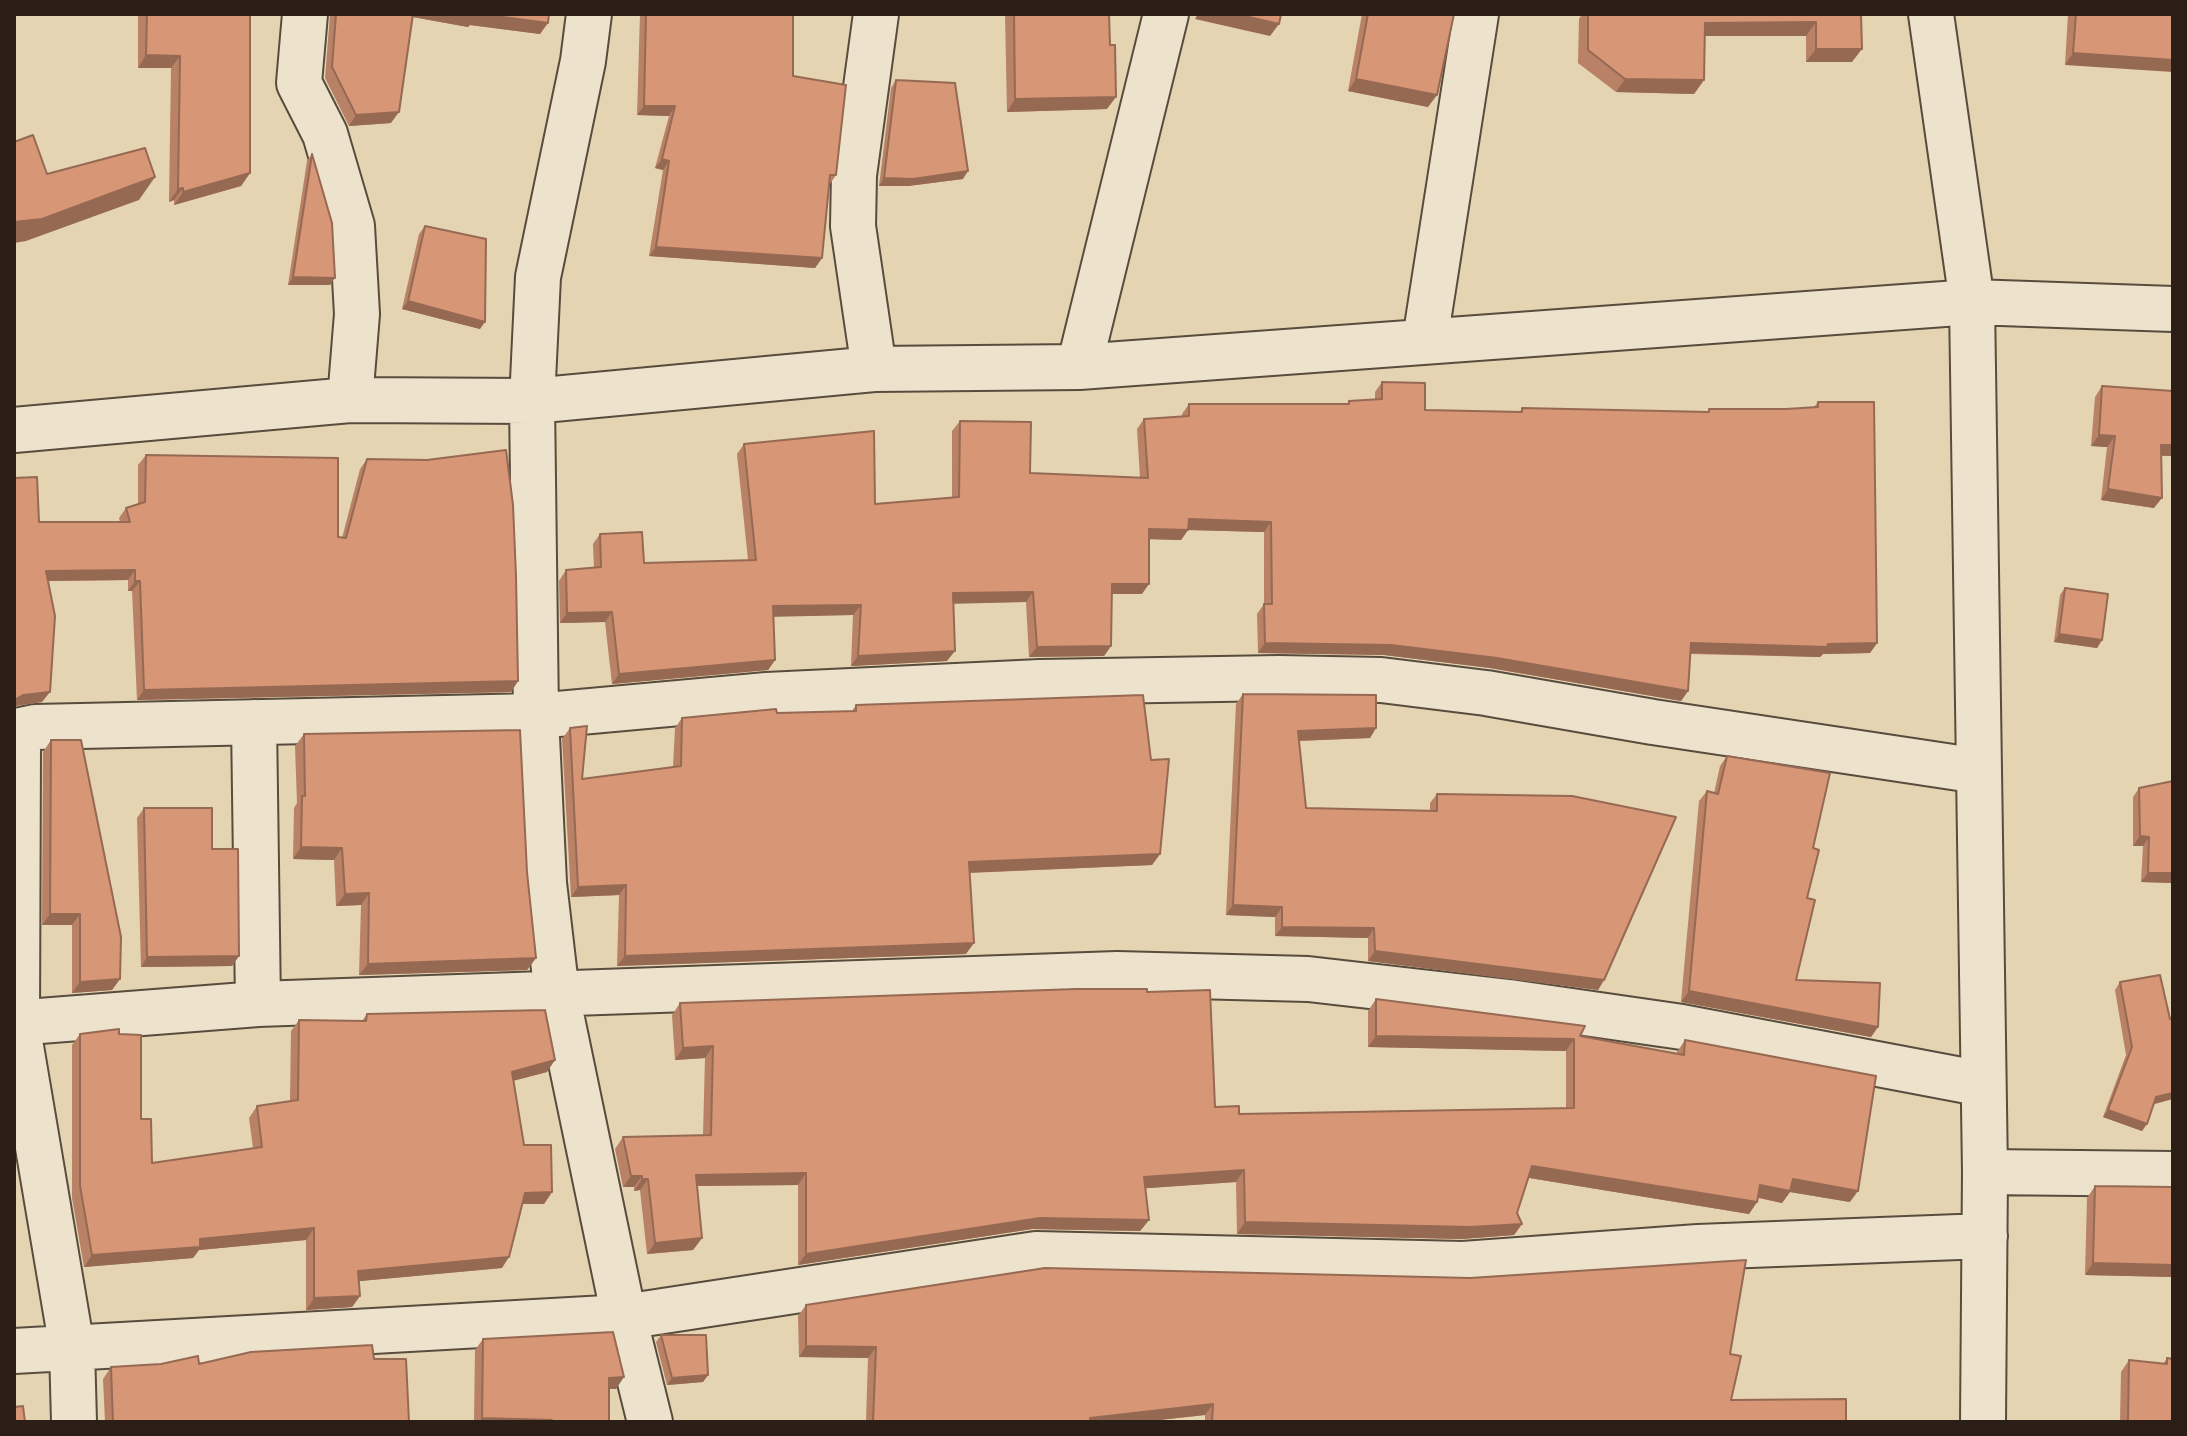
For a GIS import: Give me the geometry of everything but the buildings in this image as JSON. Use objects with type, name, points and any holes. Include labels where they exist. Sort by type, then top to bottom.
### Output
[{"type":"street","points":[[305,14],[299,83],[325,134],[352,226],[357,314],[350,400]]},
{"type":"street","points":[[589,14],[583,61],[538,277],[532,401],[536,716],[544,883],[557,995],[624,1317],[650,1422]]},
{"type":"street","points":[[874,369],[853,226],[854,175],[876,14]]},
{"type":"street","points":[[1079,367],[1166,14]]},
{"type":"street","points":[[1425,340],[1476,14]]},
{"type":"street","points":[[1931,14],[1972,302],[1985,1172],[1983,1422]]},
{"type":"street","points":[[14,430],[350,400],[532,401],[874,369],[1079,367],[1972,302],[2173,309]]},
{"type":"street","points":[[74,1422],[72,1348],[16,1023],[18,745],[21,730],[35,727],[536,716],[767,695],[1025,682],[1279,678],[1381,680],[1486,693],[1653,722],[1979,771]]},
{"type":"street","points":[[254,722],[258,1004]]},
{"type":"street","points":[[16,1023],[258,1004],[1117,974],[1308,979],[1509,1002],[1682,1027],[1983,1084]]},
{"type":"street","points":[[1985,1172],[2173,1174]]},
{"type":"street","points":[[14,1351],[624,1317],[1036,1254],[1463,1264],[1698,1247],[1985,1236]]}]
